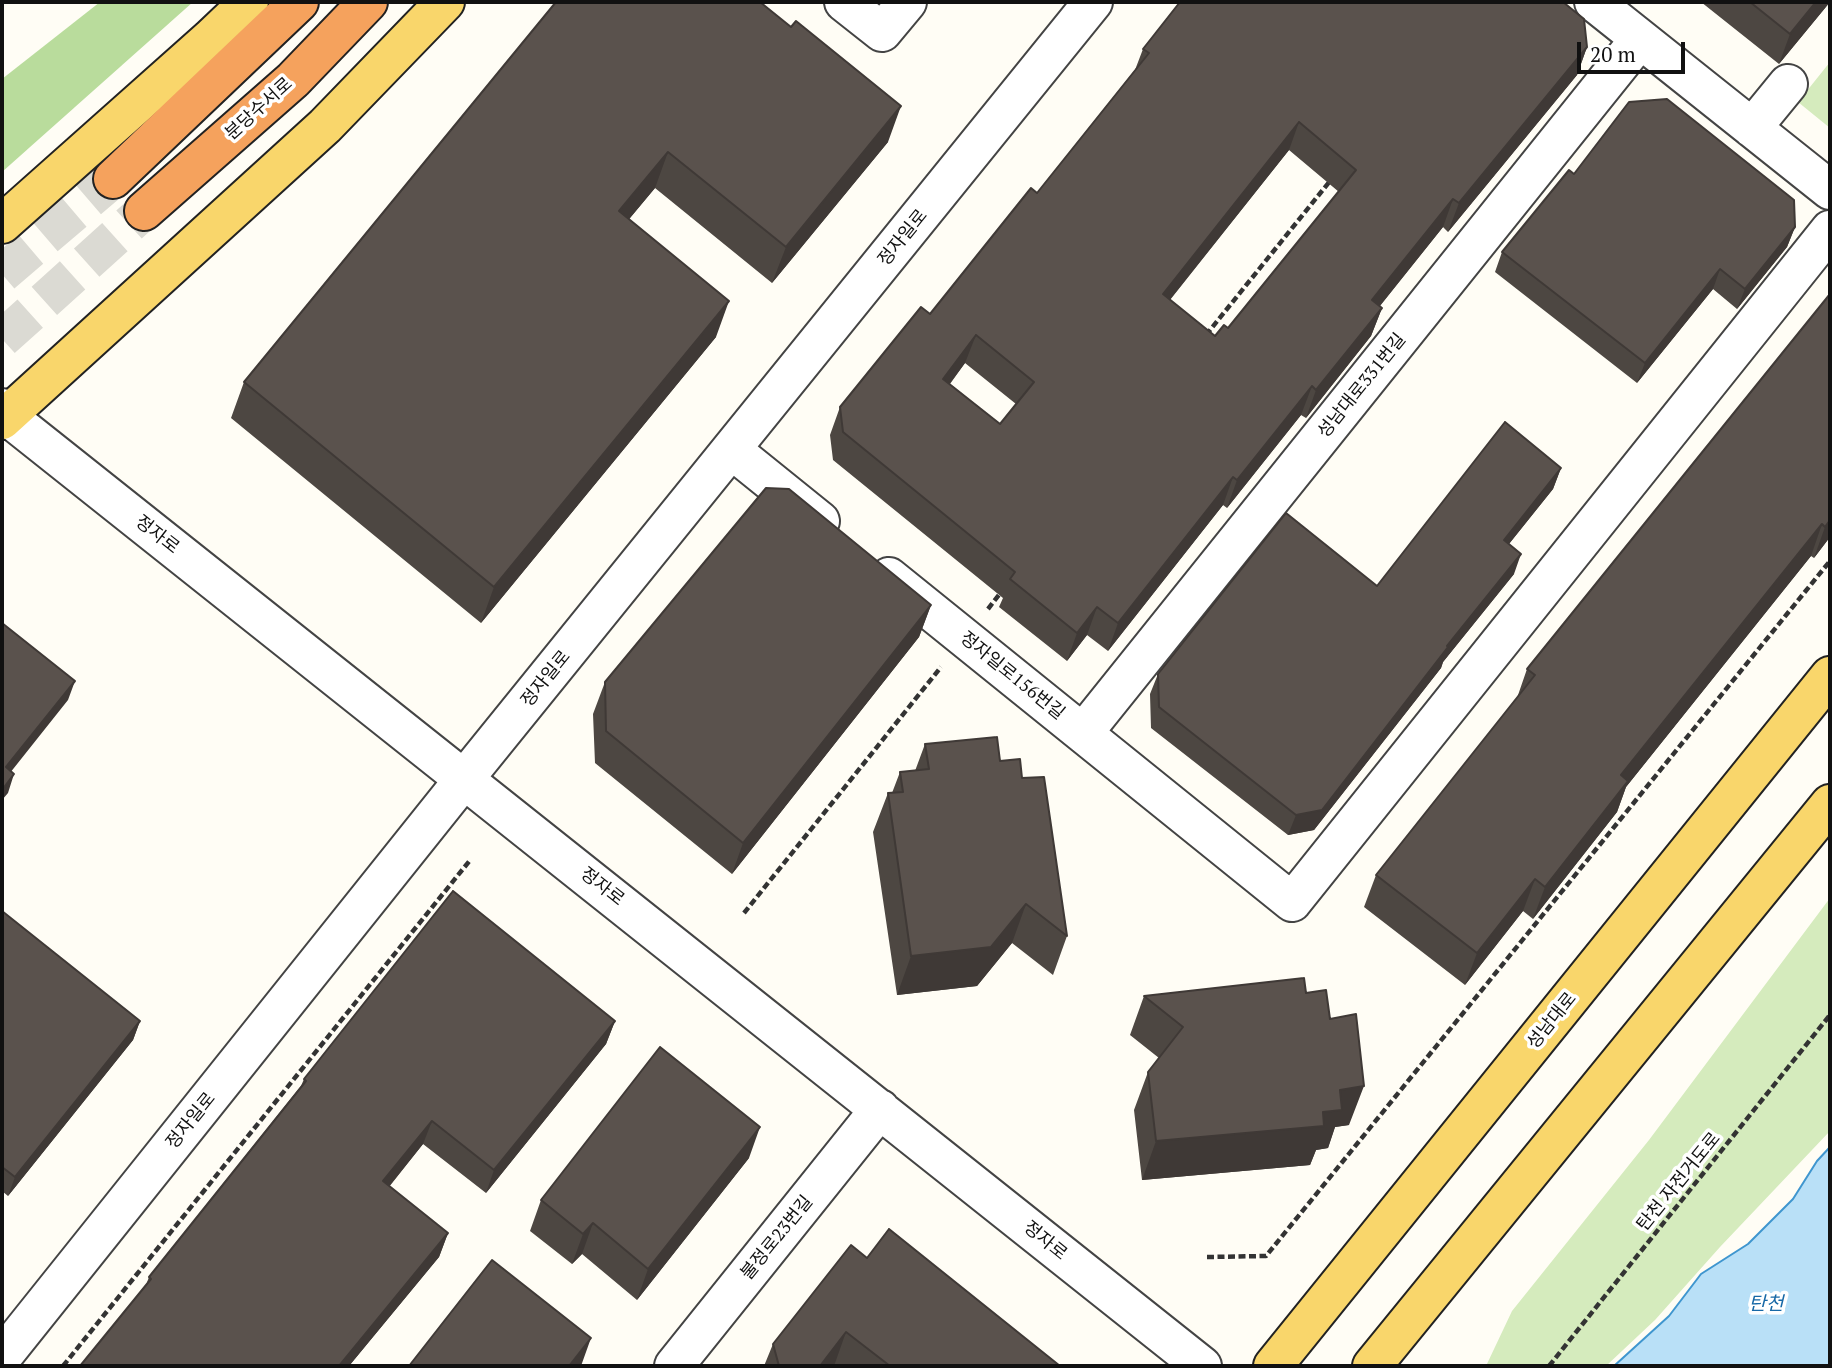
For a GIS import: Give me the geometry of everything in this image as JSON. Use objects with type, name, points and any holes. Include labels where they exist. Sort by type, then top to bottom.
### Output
[{"type":"highway","points":[[113,179],[299,2]]},
{"type":"highway","name":"분당수서로","points":[[144,211],[293,79],[368,2]]},
{"type":"main road","points":[[2,224],[249,2]]},
{"type":"main road","points":[[3,415],[325,126],[445,2]]},
{"type":"main road","name":"성남대로","points":[[1273,1366],[1830,676]]},
{"type":"main road","points":[[1372,1366],[1830,804]]},
{"type":"street","points":[[844,2],[883,32],[907,2]]},
{"type":"street","points":[[1594,2],[1830,190]]},
{"type":"street","name":"정자일로","points":[[2,1357],[465,778],[732,450],[1076,8]]},
{"type":"street","name":"성남대로331번길","points":[[1083,733],[1640,39]]},
{"type":"street","points":[[1752,128],[1788,84]]},
{"type":"street","name":"정자일로156번길","points":[[732,450],[1292,902],[1830,230]]},
{"type":"street","name":"정자로","points":[[3,415],[465,778],[1202,1366]]},
{"type":"street","name":"불정로23번길","points":[[674,1366],[880,1109]]},
{"type":"path","points":[[1206,336],[1335,174]]},
{"type":"path","points":[[1207,1257],[1266,1256],[1830,561]]},
{"type":"path","points":[[744,913],[1008,584]]},
{"type":"path","points":[[63,1366],[471,859]]},
{"type":"path","name":"탄천 자전거도로","points":[[1549,1366],[1830,1015]]},
{"type":"green space","points":[[100,2],[193,2],[2,172],[2,79]]},
{"type":"green space","points":[[1830,62],[1830,128],[1798,102]]},
{"type":"green space","points":[[1830,898],[1830,1131],[1655,1320],[1606,1366],[1486,1366],[1512,1311],[1649,1140]]},
{"type":"water","name":"탄천","points":[[1830,1147],[1830,1366],[1614,1366],[1669,1316],[1701,1274],[1748,1244],[1793,1199],[1817,1161]]},
{"type":"building","points":[[556,2],[760,2],[791,27],[796,21],[901,106],[786,247],[668,152],[619,211],[729,301],[494,587],[244,382]]},
{"type":"building","points":[[1180,2],[1563,2],[1584,19],[1587,47],[1459,203],[1453,199],[1372,300],[1382,308],[1316,390],[1312,386],[1237,480],[1233,477],[1118,623],[1097,607],[1077,633],[1010,579],[1015,572],[843,432],[840,407],[921,307],[930,314],[1031,188],[1037,193],[1149,53],[1143,49]],"holes":[[[1299,122],[1356,170],[1228,328],[1224,325],[1215,336],[1163,294]],[[976,335],[1034,382],[1000,424],[943,379]]]},
{"type":"building","points":[[1750,2],[1816,2],[1790,34]]},
{"type":"building","points":[[1667,99],[1794,200],[1795,227],[1745,289],[1720,269],[1645,363],[1502,252],[1569,170],[1574,174],[1629,102]]},
{"type":"building","points":[[1830,294],[1830,520],[1825,527],[1822,524],[1621,775],[1628,781],[1545,887],[1535,879],[1477,953],[1376,875],[1535,675],[1527,669]]},
{"type":"building","points":[[1505,422],[1561,468],[1504,540],[1521,554],[1322,810],[1296,815],[1159,707],[1158,674],[1286,513],[1377,586]]},
{"type":"building","points":[[766,488],[789,489],[931,605],[743,843],[606,731],[605,682]]},
{"type":"building","points":[[2,623],[75,681],[6,767],[14,774],[2,790]]},
{"type":"building","points":[[997,737],[1000,761],[1020,759],[1022,778],[1044,777],[1067,936],[1026,904],[991,947],[911,956],[888,793],[903,792],[900,772],[929,769],[925,744]]},
{"type":"building","points":[[453,891],[615,1021],[494,1170],[432,1121],[383,1181],[448,1233],[339,1366],[80,1366],[151,1279],[149,1277]]},
{"type":"building","points":[[2,911],[140,1021],[15,1177],[2,1167]]},
{"type":"building","points":[[1304,978],[1306,993],[1326,990],[1330,1019],[1356,1014],[1364,1086],[1340,1090],[1342,1110],[1323,1112],[1324,1126],[1156,1141],[1148,1072],[1183,1027],[1144,996]]},
{"type":"building","points":[[660,1047],[760,1127],[648,1269],[593,1223],[583,1234],[541,1200]]},
{"type":"building","points":[[889,1229],[1060,1366],[890,1366],[846,1332],[820,1366],[779,1366],[773,1344],[851,1245],[867,1258]]},
{"type":"building","points":[[492,1260],[591,1338],[569,1366],[409,1366]]},
{"type":"tunnel","points":[[2,274],[113,179]]},
{"type":"tunnel","points":[[2,339],[144,211]]}]
